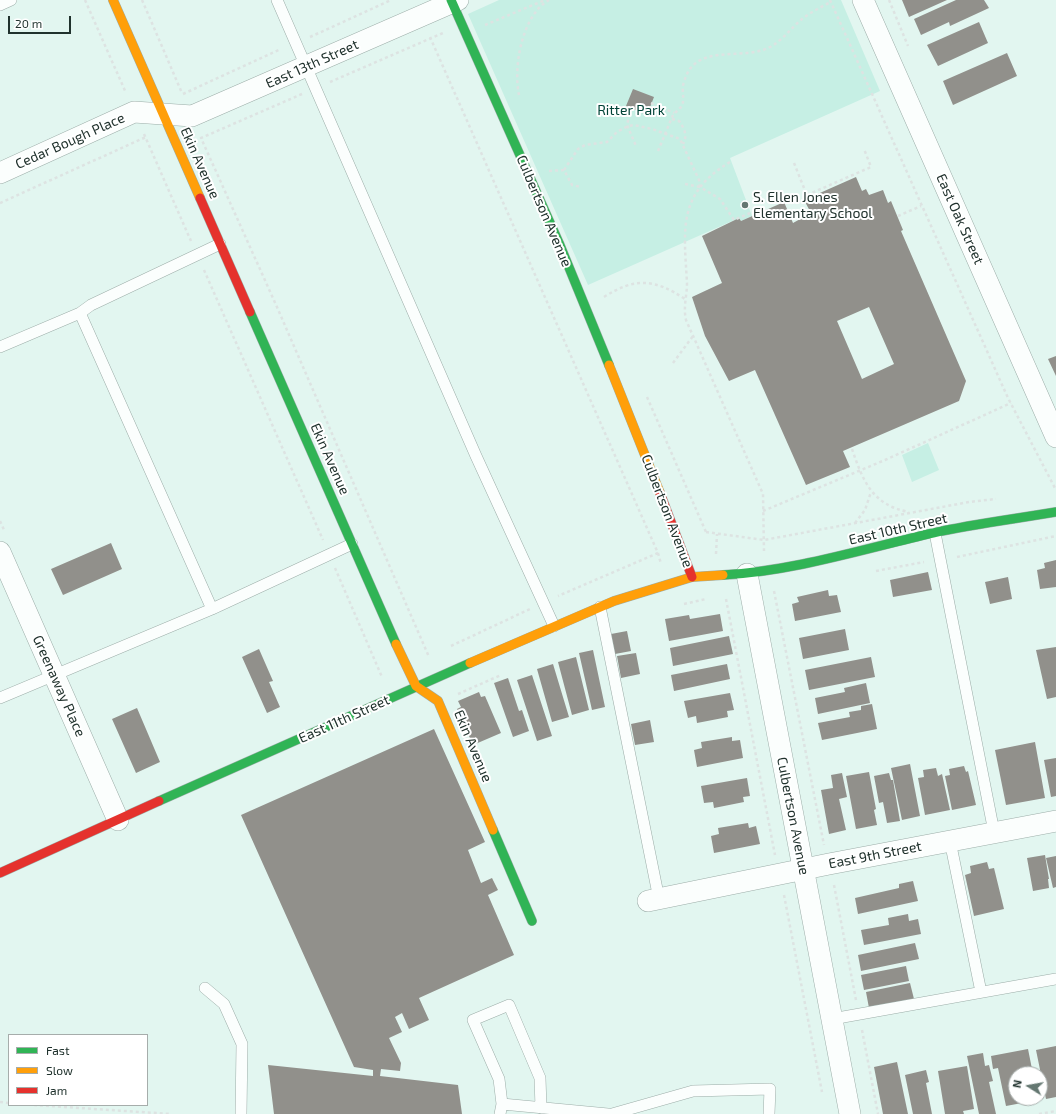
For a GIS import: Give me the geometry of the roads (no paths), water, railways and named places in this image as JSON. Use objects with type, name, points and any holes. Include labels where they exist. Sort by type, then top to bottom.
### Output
[{"type":"street","name":"Ekin Avenue","points":[[113,0],[407,667],[416,686],[438,701],[532,921]]},
{"type":"street","name":"East Oak Street","points":[[863,0],[1051,412],[1056,437]]},
{"type":"street","name":"East 13th Street","points":[[163,115],[192,116],[454,1]]},
{"type":"street","name":"Culbertson Avenue","points":[[454,1],[558,243],[672,522],[692,577],[747,574],[850,1114]]},
{"type":"street","name":"Cedar Bough Place","points":[[0,173],[134,112],[163,115]]},
{"type":"street","name":"East 10th Street","points":[[747,574],[825,560],[935,533],[1056,512]]},
{"type":"street","name":"Greenaway Place","points":[[4,544],[55,676],[118,820]]},
{"type":"street","name":"East 11th Street","points":[[0,874],[416,686],[554,626],[600,607],[692,577]]},
{"type":"street","name":"East 9th Street","points":[[653,900],[1056,820]]},
{"type":"lane","points":[[0,5],[11,0]]},
{"type":"lane","points":[[277,0],[476,456],[554,626]]},
{"type":"lane","points":[[0,347],[80,312],[91,305],[220,244]]},
{"type":"lane","points":[[80,312],[212,609]]},
{"type":"lane","points":[[935,533],[994,832]]},
{"type":"lane","points":[[0,698],[212,609],[352,544]]},
{"type":"lane","points":[[600,607],[653,900]]},
{"type":"lane","points":[[950,841],[981,992]]},
{"type":"lane","points":[[832,1019],[1056,979]]},
{"type":"lane","points":[[205,988],[224,1004],[242,1044],[241,1114]]},
{"type":"lane","points":[[541,1108],[540,1078],[510,1005],[473,1020],[499,1078],[501,1109],[541,1108],[608,1114]]},
{"type":"lane","points":[[612,1114],[693,1091],[770,1089],[769,1114]]},
{"type":"place","name":"S. Ellen Jones Elementary School","points":[[745,205]]},
{"type":"park label","name":"Ritter Park","points":[[631,110]]}]
